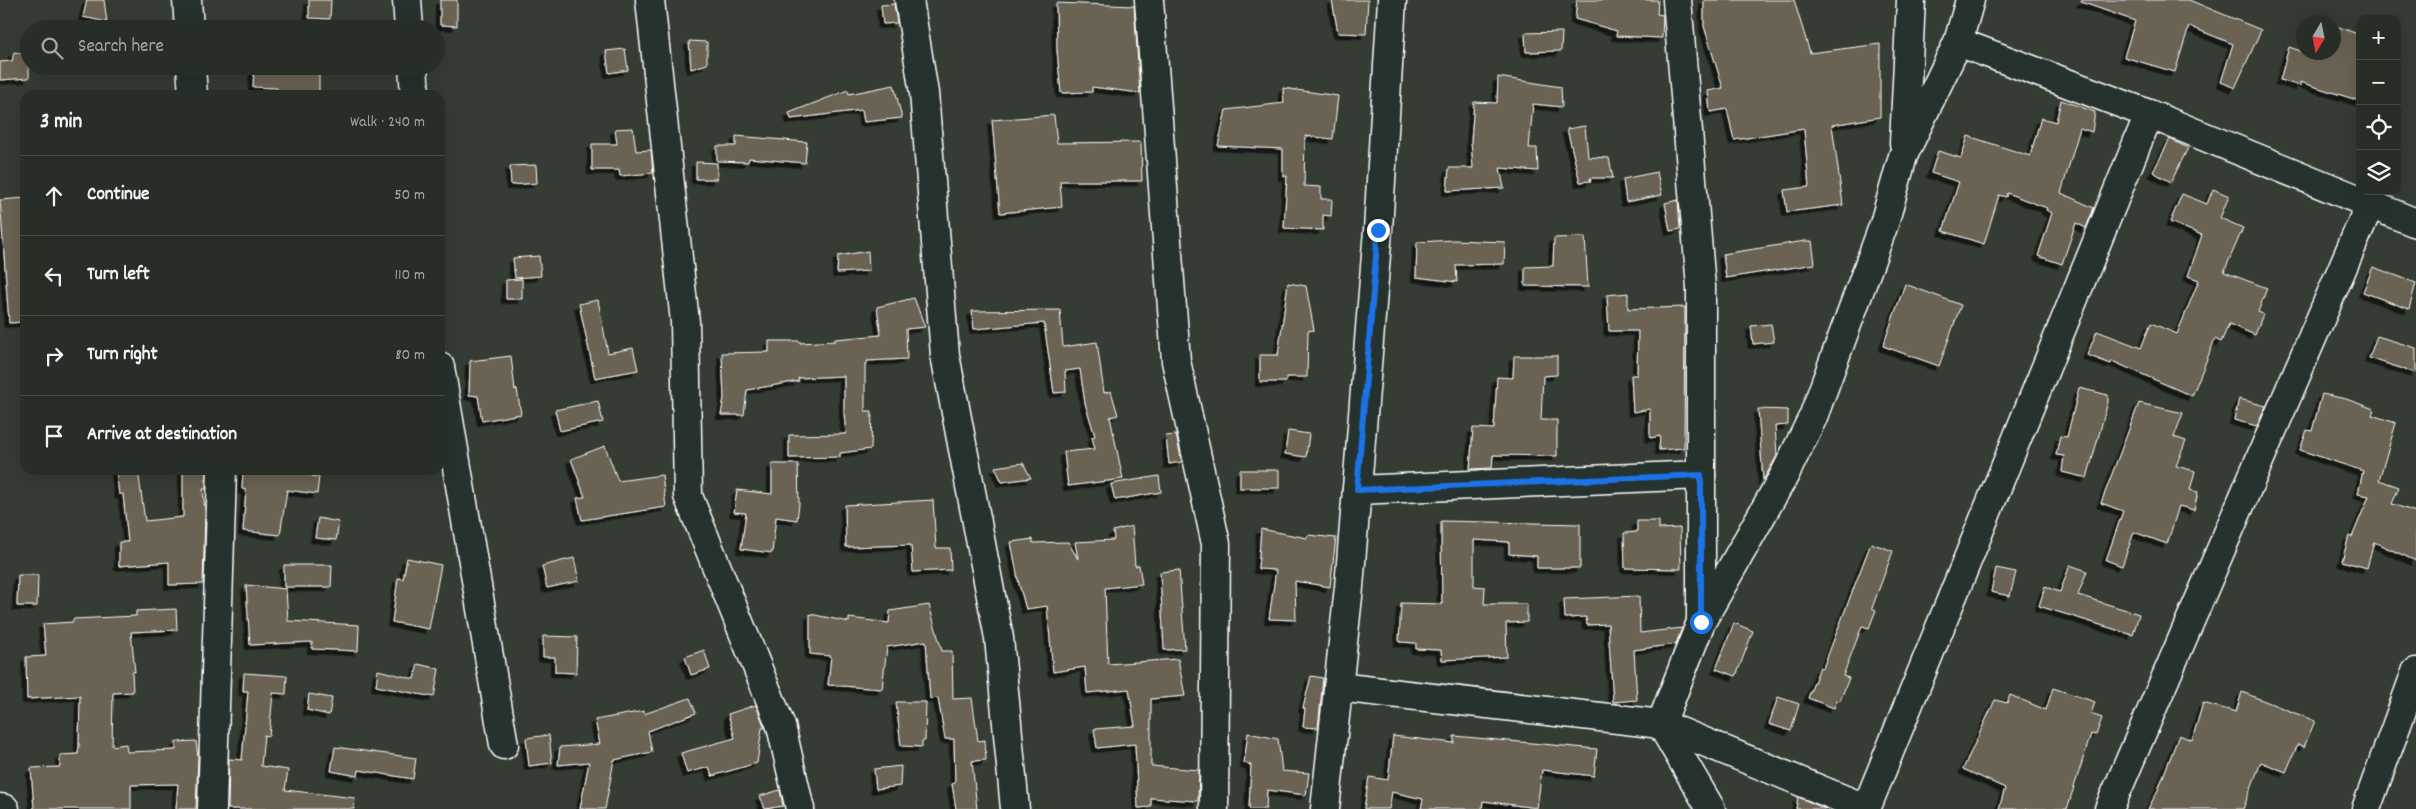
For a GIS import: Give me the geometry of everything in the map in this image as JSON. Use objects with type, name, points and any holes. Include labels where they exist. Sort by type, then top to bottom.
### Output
[{"type":"street","points":[[187,0],[188,20]]},
{"type":"street","points":[[407,0],[408,20]]},
{"type":"street","points":[[650,0],[685,322],[688,496],[781,726],[800,809]]},
{"type":"street","points":[[909,0],[924,94],[945,355],[999,638],[1015,809]]},
{"type":"street","points":[[1149,0],[1176,361],[1216,544],[1214,809]]},
{"type":"street","points":[[1325,809],[1357,490],[1378,230],[1392,0]]},
{"type":"street","points":[[1677,0],[1701,287],[1701,622]]},
{"type":"street","points":[[1903,156],[1911,0]]},
{"type":"street","points":[[1661,724],[1701,622],[1785,474],[1813,417],[1884,224],[1903,156],[1958,42],[1970,0]]},
{"type":"street","points":[[1958,42],[2149,114],[2416,222]]},
{"type":"street","points":[[192,75],[193,90]]},
{"type":"street","points":[[414,75],[415,90]]},
{"type":"street","points":[[1338,687],[1661,724],[1867,809],[2149,114]]},
{"type":"street","points":[[2109,809],[2370,204]]},
{"type":"street","points":[[445,397],[504,745]]},
{"type":"street","points":[[212,809],[222,475]]},
{"type":"street","points":[[1357,490],[1701,475]]},
{"type":"street","points":[[2366,809],[2416,672]]},
{"type":"street","points":[[1661,724],[1711,809]]},
{"type":"street","points":[[0,808],[5,809]]},
{"type":"building","points":[[87,0],[104,0],[107,20],[83,17]]},
{"type":"building","points":[[309,0],[331,0],[330,19],[309,18]]},
{"type":"building","points":[[440,0],[457,0],[457,26],[445,25],[445,20],[440,20]]},
{"type":"building","points":[[1332,0],[1368,0],[1366,34],[1338,33]]},
{"type":"building","points":[[1577,0],[1658,0],[1657,14],[1663,15],[1662,38],[1616,36],[1617,31],[1575,19]]},
{"type":"building","points":[[1704,0],[1794,0],[1810,53],[1880,44],[1880,117],[1832,125],[1843,205],[1787,212],[1784,190],[1809,187],[1804,129],[1734,140],[1727,109],[1710,112],[1708,91],[1723,88],[1704,26]]},
{"type":"building","points":[[2082,0],[2189,0],[2261,30],[2235,88],[2221,82],[2233,44],[2189,26],[2175,72],[2124,57],[2135,21],[2081,2]]},
{"type":"building","points":[[1056,3],[1134,6],[1140,93],[1092,87],[1092,92],[1061,93],[1057,50]]},
{"type":"building","points":[[894,4],[897,23],[883,24],[881,5]]},
{"type":"building","points":[[2341,28],[2356,33],[2356,100],[2300,82],[2300,86],[2280,80],[2289,47],[2296,49],[2296,60],[2341,60]]},
{"type":"building","points":[[1562,32],[1561,51],[1526,52],[1525,33]]},
{"type":"building","points":[[689,41],[707,42],[707,64],[691,69]]},
{"type":"building","points":[[625,49],[628,70],[609,73],[606,51]]},
{"type":"building","points":[[14,52],[20,53],[20,75],[29,75],[29,78],[0,80],[0,62],[12,61]]},
{"type":"building","points":[[254,75],[319,75],[319,90],[277,90],[277,88],[253,87]]},
{"type":"building","points":[[1498,77],[1561,87],[1562,107],[1533,104],[1529,148],[1537,148],[1538,171],[1500,168],[1504,188],[1447,191],[1449,168],[1473,168],[1471,141],[1474,102],[1497,103]]},
{"type":"building","points":[[894,85],[902,118],[864,122],[862,110],[791,119],[789,113],[848,90],[849,94]]},
{"type":"building","points":[[1283,88],[1338,96],[1333,139],[1305,136],[1304,186],[1321,187],[1321,199],[1332,199],[1331,216],[1323,215],[1323,230],[1284,228],[1287,176],[1283,176],[1283,149],[1218,146],[1226,110],[1284,103]]},
{"type":"building","points":[[2061,100],[2095,112],[2092,132],[2080,128],[2061,193],[2094,208],[2086,228],[2076,223],[2062,264],[2038,256],[2052,213],[2046,210],[2047,208],[2007,193],[2006,197],[1999,195],[1984,244],[1943,231],[1959,182],[1931,173],[1938,151],[1961,158],[1968,136],[2030,156],[2041,118],[2056,122]]},
{"type":"building","points":[[1054,115],[1057,143],[1141,142],[1142,181],[1060,181],[1062,207],[1000,213],[992,120]]},
{"type":"building","points":[[1585,126],[1588,157],[1609,158],[1613,178],[1590,178],[1591,181],[1580,182],[1567,129]]},
{"type":"building","points":[[633,128],[636,151],[651,150],[653,173],[620,176],[619,170],[592,170],[592,144],[617,144],[615,129]]},
{"type":"building","points":[[736,136],[807,142],[805,163],[749,158],[748,162],[717,161],[717,146],[736,146]]},
{"type":"building","points":[[2170,139],[2188,148],[2171,182],[2153,172]]},
{"type":"building","points":[[696,162],[717,163],[717,179],[696,179]]},
{"type":"building","points":[[536,165],[537,183],[511,185],[510,166]]},
{"type":"building","points":[[1657,172],[1662,195],[1626,202],[1623,179]]},
{"type":"building","points":[[2213,189],[2229,196],[2220,218],[2243,228],[2224,272],[2267,288],[2258,312],[2263,314],[2255,335],[2229,324],[2221,342],[2215,339],[2192,396],[2112,361],[2111,364],[2087,355],[2097,331],[2141,348],[2151,323],[2177,334],[2199,280],[2188,276],[2202,235],[2170,222],[2182,194],[2207,204]]},
{"type":"building","points":[[20,198],[20,322],[9,323],[0,200]]},
{"type":"building","points":[[1678,200],[1680,229],[1670,231],[1665,203]]},
{"type":"building","points":[[1585,237],[1588,287],[1525,286],[1525,267],[1553,266],[1554,238]]},
{"type":"building","points":[[1454,240],[1505,242],[1504,264],[1456,265],[1457,282],[1416,277],[1417,242]]},
{"type":"building","points":[[1812,241],[1815,264],[1726,278],[1723,254]]},
{"type":"building","points":[[868,251],[869,271],[837,273],[838,256]]},
{"type":"building","points":[[539,256],[541,276],[515,278],[513,258]]},
{"type":"building","points":[[2373,267],[2416,283],[2409,309],[2363,292]]},
{"type":"building","points":[[522,279],[522,299],[506,299],[506,280]]},
{"type":"building","points":[[1288,283],[1306,286],[1314,330],[1308,331],[1307,377],[1286,377],[1286,382],[1260,382],[1260,355],[1278,355]]},
{"type":"building","points":[[1905,284],[1961,305],[1939,366],[1883,346]]},
{"type":"building","points":[[1628,293],[1628,309],[1685,307],[1684,448],[1659,450],[1660,436],[1650,438],[1650,409],[1633,412],[1631,375],[1637,375],[1638,331],[1609,331],[1607,295]]},
{"type":"building","points":[[914,298],[925,327],[906,329],[907,359],[867,361],[867,364],[865,364],[865,411],[872,411],[871,449],[840,453],[840,457],[789,458],[789,435],[846,434],[844,376],[798,378],[799,381],[747,390],[744,415],[721,415],[724,398],[722,353],[769,352],[769,341],[800,341],[800,343],[881,335],[877,307]]},
{"type":"building","points":[[598,300],[608,353],[633,348],[638,370],[595,378],[579,304]]},
{"type":"building","points":[[1060,310],[1063,347],[1097,342],[1104,393],[1111,391],[1118,415],[1110,417],[1123,479],[1068,486],[1064,452],[1095,449],[1092,437],[1095,436],[1085,403],[1080,369],[1065,371],[1066,392],[1054,393],[1044,323],[974,329],[972,311]]},
{"type":"building","points":[[1771,324],[1774,342],[1753,344],[1751,326]]},
{"type":"building","points":[[2377,336],[2416,348],[2416,373],[2369,358]]},
{"type":"building","points":[[511,356],[515,390],[517,389],[521,414],[482,421],[478,396],[469,395],[470,361]]},
{"type":"building","points":[[1514,356],[1557,356],[1557,375],[1543,376],[1541,420],[1557,420],[1557,456],[1493,455],[1492,468],[1470,469],[1473,428],[1494,429],[1497,377],[1513,378]]},
{"type":"building","points":[[2079,388],[2108,395],[2108,402],[2087,478],[2062,472],[2064,456],[2056,455],[2060,436],[2067,437]]},
{"type":"building","points":[[2322,394],[2346,399],[2374,409],[2372,415],[2396,423],[2379,480],[2399,487],[2392,504],[2416,512],[2416,561],[2374,542],[2367,568],[2342,561],[2349,536],[2352,537],[2369,496],[2358,494],[2363,471],[2300,450],[2307,430],[2312,431]]},
{"type":"building","points":[[2239,399],[2266,406],[2257,426],[2234,420]]},
{"type":"building","points":[[598,401],[603,422],[560,431],[555,410]]},
{"type":"building","points":[[2139,403],[2183,413],[2174,437],[2186,441],[2176,466],[2195,471],[2190,490],[2198,492],[2194,510],[2179,506],[2167,544],[2134,532],[2122,566],[2106,560],[2123,511],[2101,503]]},
{"type":"building","points":[[1758,409],[1788,410],[1788,425],[1775,426],[1777,456],[1763,480]]},
{"type":"building","points":[[1288,431],[1309,434],[1306,457],[1285,454]]},
{"type":"building","points":[[1176,435],[1182,462],[1169,464],[1166,436]]},
{"type":"building","points":[[605,446],[618,481],[662,475],[666,507],[582,520],[577,498],[585,497],[571,459]]},
{"type":"building","points":[[1023,463],[1031,478],[1002,482],[995,467]]},
{"type":"building","points":[[772,464],[798,464],[799,504],[797,520],[776,517],[772,553],[741,549],[746,513],[734,512],[737,490],[772,494]]},
{"type":"building","points":[[1240,470],[1279,470],[1279,488],[1240,488]]},
{"type":"building","points":[[117,475],[139,475],[145,521],[183,517],[183,475],[206,475],[206,489],[203,489],[205,511],[203,584],[169,585],[169,562],[119,566],[119,542],[128,542],[123,494],[119,494]]},
{"type":"building","points":[[243,475],[312,475],[319,477],[317,494],[287,490],[280,535],[243,531],[246,490],[242,489]]},
{"type":"building","points":[[1159,476],[1161,492],[1115,500],[1111,484]]},
{"type":"building","points":[[933,500],[936,548],[950,548],[951,570],[913,572],[911,545],[846,547],[845,505]]},
{"type":"building","points":[[318,518],[339,522],[336,540],[315,538]]},
{"type":"building","points":[[1441,521],[1580,524],[1580,568],[1537,568],[1537,556],[1509,554],[1509,542],[1474,540],[1474,586],[1485,587],[1484,604],[1527,604],[1527,622],[1506,623],[1507,657],[1442,660],[1441,650],[1416,649],[1416,643],[1399,642],[1401,603],[1442,604]]},
{"type":"building","points":[[1637,521],[1659,521],[1659,529],[1680,528],[1681,569],[1625,568],[1624,533],[1637,532]]},
{"type":"building","points":[[1132,526],[1135,566],[1139,565],[1142,584],[1105,588],[1108,664],[1178,659],[1185,696],[1151,699],[1151,766],[1199,770],[1198,801],[1151,798],[1151,807],[1138,808],[1135,744],[1097,748],[1094,729],[1135,726],[1129,689],[1087,693],[1085,667],[1053,672],[1047,606],[1026,609],[1019,584],[1011,542],[1033,539],[1033,543],[1068,542],[1078,559],[1075,542],[1114,540],[1113,531]]},
{"type":"building","points":[[1261,529],[1307,538],[1308,535],[1336,538],[1330,587],[1295,581],[1296,620],[1269,619],[1276,570],[1258,569]]},
{"type":"building","points":[[1871,543],[1893,551],[1872,608],[1876,610],[1869,628],[1862,626],[1843,676],[1849,678],[1840,701],[1837,700],[1834,708],[1808,698],[1820,667],[1823,668]]},
{"type":"building","points":[[407,558],[441,565],[429,629],[392,622],[398,578],[403,579]]},
{"type":"building","points":[[574,558],[579,581],[547,588],[542,566]]},
{"type":"building","points":[[284,565],[332,565],[331,587],[284,587]]},
{"type":"building","points":[[2070,565],[2087,571],[2078,595],[2139,614],[2133,635],[2039,606],[2045,587],[2060,592]]},
{"type":"building","points":[[1996,568],[2016,572],[2010,596],[1991,592]]},
{"type":"building","points":[[1179,570],[1185,649],[1164,650],[1160,572]]},
{"type":"building","points":[[18,575],[38,575],[37,606],[17,606]]},
{"type":"building","points":[[246,585],[286,589],[288,621],[359,625],[358,651],[312,649],[312,642],[250,645]]},
{"type":"building","points":[[1639,596],[1640,633],[1682,628],[1676,644],[1634,650],[1637,700],[1613,702],[1608,624],[1587,625],[1586,617],[1565,618],[1564,599]]},
{"type":"building","points":[[929,605],[942,651],[952,651],[953,699],[972,698],[978,741],[985,740],[986,760],[972,761],[977,809],[956,809],[952,784],[955,783],[954,739],[945,739],[938,698],[930,699],[926,641],[887,647],[882,689],[828,685],[831,656],[810,654],[810,614],[849,622],[849,618],[889,623],[890,611]]},
{"type":"building","points":[[176,609],[177,630],[131,632],[135,672],[132,672],[133,692],[113,693],[112,746],[126,744],[127,752],[176,750],[176,742],[196,741],[198,757],[196,809],[176,809],[178,784],[131,785],[131,809],[34,809],[31,768],[60,767],[60,755],[78,754],[79,746],[80,696],[27,699],[26,657],[46,656],[43,624],[73,622],[73,619],[136,616],[136,611]]},
{"type":"building","points":[[1734,623],[1753,631],[1736,676],[1716,669]]},
{"type":"building","points":[[543,636],[577,637],[576,673],[555,672],[555,657],[543,657]]},
{"type":"building","points":[[704,650],[710,669],[691,675],[685,657]]},
{"type":"building","points":[[418,664],[439,669],[434,697],[376,686],[378,670],[414,679]]},
{"type":"building","points":[[244,673],[287,676],[286,694],[273,693],[269,736],[264,735],[261,766],[288,770],[285,790],[355,798],[354,809],[228,809],[229,759],[242,760],[248,691],[243,691]]},
{"type":"building","points":[[1311,676],[1323,678],[1318,728],[1303,727],[1305,709],[1303,708]]},
{"type":"building","points":[[2053,688],[2095,702],[2091,714],[2102,718],[2096,735],[2091,734],[2067,809],[1999,809],[2005,788],[1963,769],[1995,700],[2007,703],[2010,695],[2046,710]]},
{"type":"building","points":[[2242,692],[2315,721],[2304,747],[2298,744],[2286,772],[2261,762],[2243,809],[2148,809],[2158,790],[2179,735],[2192,740],[2203,703],[2236,712]]},
{"type":"building","points":[[309,694],[332,698],[329,715],[307,710]]},
{"type":"building","points":[[1778,697],[1799,704],[1791,731],[1769,724]]},
{"type":"building","points":[[690,698],[696,713],[648,731],[652,752],[614,760],[605,809],[580,809],[589,762],[558,765],[560,747],[600,744],[595,720],[644,711],[644,714]]},
{"type":"building","points":[[896,702],[926,702],[925,741],[922,741],[922,747],[901,746]]},
{"type":"building","points":[[756,705],[765,728],[762,728],[757,763],[712,776],[709,767],[687,773],[681,753],[735,738],[728,714]]},
{"type":"building","points":[[1248,733],[1278,739],[1282,771],[1309,773],[1306,795],[1267,790],[1266,809],[1249,809],[1251,765],[1244,763]]},
{"type":"building","points":[[549,735],[552,763],[529,766],[526,738]]},
{"type":"building","points":[[1393,736],[1454,743],[1454,736],[1597,749],[1594,776],[1542,770],[1537,808],[1483,801],[1482,809],[1421,809],[1423,799],[1392,792],[1389,809],[1364,809],[1369,777],[1388,780]]},
{"type":"building","points":[[335,747],[416,758],[413,779],[359,770],[358,776],[331,771]]},
{"type":"building","points":[[901,766],[900,786],[876,789],[874,769]]},
{"type":"building","points":[[780,790],[783,806],[765,809],[760,796]]},
{"type":"building","points":[[1798,797],[1826,809],[1796,809]]},
{"type":"route","points":[[1378,230],[1357,490],[1701,475],[1701,622]]}]
